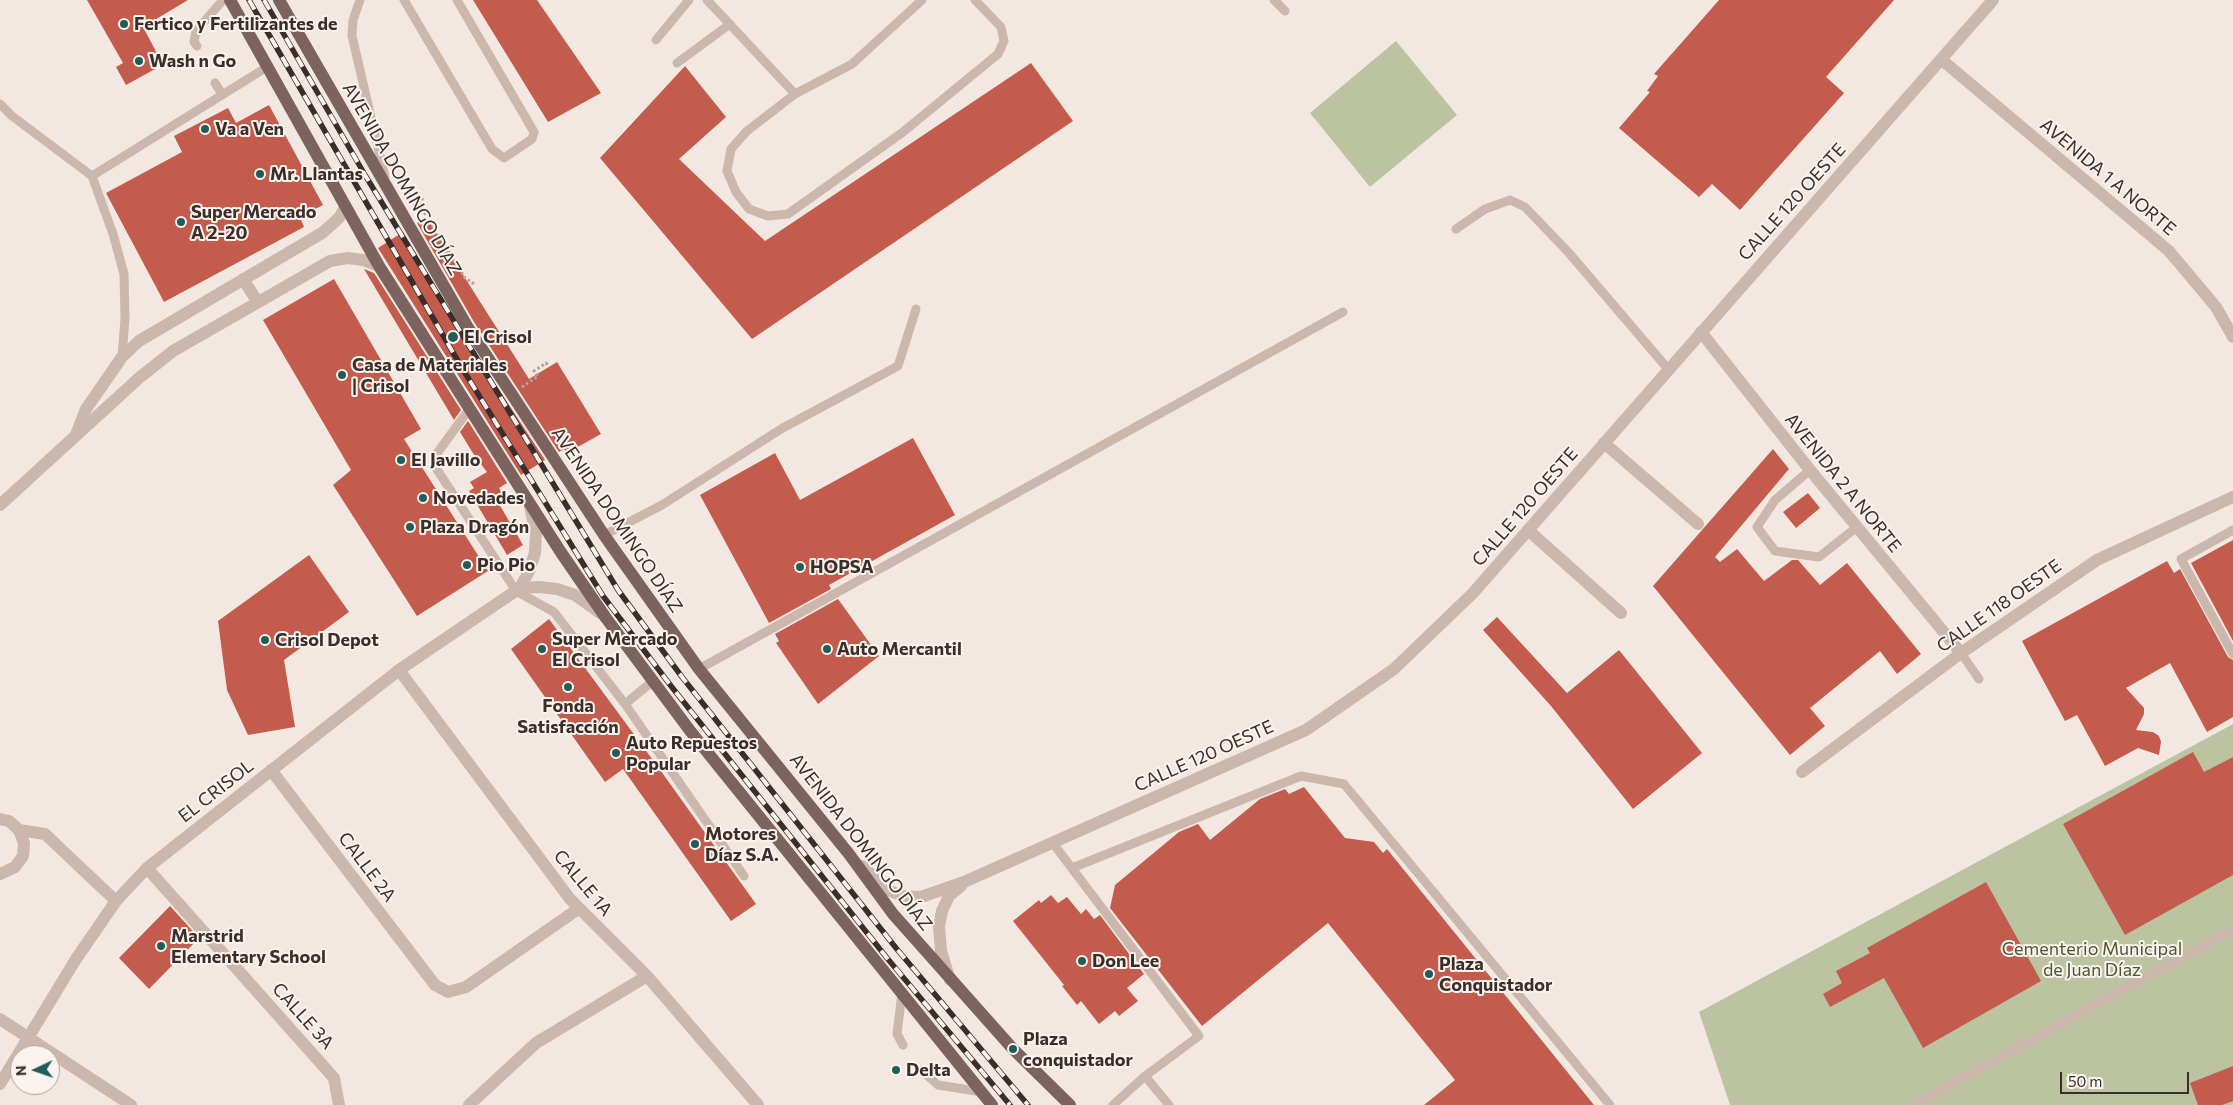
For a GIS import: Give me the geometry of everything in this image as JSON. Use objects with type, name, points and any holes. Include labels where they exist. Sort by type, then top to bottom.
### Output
[{"type":"main road","points":[[230,0],[379,266],[560,550],[606,618],[692,732],[992,1105]]},
{"type":"main road","name":"AVENIDA DOMINGO DÍAZ","points":[[279,0],[467,326],[604,536],[699,669],[849,854],[893,914],[951,982],[1013,1049],[1070,1105]]},
{"type":"street","name":"CALLE 120 OESTE","points":[[849,854],[890,891],[903,896],[921,897],[964,882],[1306,730],[1394,669],[1473,592],[1993,0]]},
{"type":"street","name":"AVENIDA 1 A NORTE","points":[[1942,60],[2169,251],[2216,307],[2233,337]]},
{"type":"street","points":[[75,437],[86,409],[122,357],[153,332],[322,233],[339,218],[345,207]]},
{"type":"street","points":[[0,505],[161,360],[257,301],[330,261],[348,258],[363,260],[379,266]]},
{"type":"street","points":[[243,279],[257,301]]},
{"type":"street","name":"AVENIDA 2 A NORTE","points":[[1700,332],[1856,527],[1961,654]]},
{"type":"street","points":[[1604,443],[1698,524]]},
{"type":"street","points":[[518,590],[529,571],[535,553],[536,534],[533,514],[526,496]]},
{"type":"street","name":"CALLE 118 OESTE","points":[[1802,772],[1961,654],[2097,560],[2233,497]]},
{"type":"street","points":[[1528,530],[1621,613]]},
{"type":"street","points":[[518,590],[539,587],[557,589],[575,595],[606,618]]},
{"type":"street","name":"EL CRISOL","points":[[0,1084],[27,1038],[116,901],[147,868],[399,670],[518,590]]},
{"type":"street","name":"CALLE 1A","points":[[399,670],[578,909],[647,976],[758,1105]]},
{"type":"street","name":"CALLE 2A","points":[[271,770],[435,985],[448,992],[466,987],[578,909]]},
{"type":"street","points":[[0,819],[9,821],[19,830],[24,842],[23,856],[15,867],[0,874]]},
{"type":"street","points":[[19,830],[45,834],[116,901]]},
{"type":"street","name":"CALLE 3A","points":[[147,868],[334,1078],[340,1105]]},
{"type":"street","name":"CALLE 120 OESTE","points":[[951,982],[941,951],[939,926],[942,911],[949,896],[964,882]]},
{"type":"street","points":[[468,1105],[536,1043],[647,976]]},
{"type":"street","points":[[0,1019],[131,1105]]},
{"type":"lane","points":[[197,46],[194,42],[196,31],[223,0]]},
{"type":"lane","points":[[360,0],[353,20],[352,36],[387,187]]},
{"type":"lane","points":[[404,0],[492,149],[504,158],[532,139],[534,132],[457,0]]},
{"type":"lane","points":[[656,40],[689,0]]},
{"type":"lane","points":[[707,0],[795,94]]},
{"type":"lane","points":[[922,0],[852,64],[795,94],[747,131],[730,149],[727,171],[736,192],[749,209],[768,216],[788,214],[903,132],[998,54],[1004,41],[1001,27],[975,0]]},
{"type":"lane","points":[[1274,0],[1285,11]]},
{"type":"lane","points":[[677,63],[730,24]]},
{"type":"lane","points":[[92,176],[267,67]]},
{"type":"lane","points":[[215,83],[222,94]]},
{"type":"lane","points":[[0,104],[12,116],[92,176],[113,234],[124,274],[125,318],[122,357]]},
{"type":"lane","points":[[1456,229],[1485,208],[1510,200],[1525,207],[1575,260],[1668,369]]},
{"type":"lane","points":[[604,536],[662,505],[781,429],[898,366],[916,309]]},
{"type":"lane","points":[[699,669],[1343,312]]},
{"type":"lane","points":[[470,408],[438,452],[435,459],[436,468],[518,590],[554,612],[625,704],[744,876]]},
{"type":"lane","points":[[1810,470],[1775,500],[1757,527],[1775,551],[1819,557],[1856,527]]},
{"type":"lane","points":[[2233,530],[2181,559],[2233,654]]},
{"type":"lane","points":[[1961,654],[1979,679]]},
{"type":"lane","points":[[625,704],[654,681]]},
{"type":"lane","points":[[1072,868],[1301,776],[1344,784],[1610,1105]]},
{"type":"lane","points":[[1052,842],[1199,1036],[1145,1076],[1114,1105]]},
{"type":"lane","points":[[1914,1105],[2233,929]]},
{"type":"lane","points":[[902,993],[897,1034],[903,1045]]},
{"type":"lane","points":[[921,1070],[938,1085],[982,1092]]},
{"type":"lane","points":[[1145,1076],[1169,1105]]},
{"type":"path","points":[[422,198],[424,212],[465,278],[476,285]]},
{"type":"path","points":[[511,394],[538,376],[534,371],[546,363],[548,367]]},
{"type":"green space","points":[[1396,41],[1457,115],[1370,187],[1310,113]]},
{"type":"green space","name":"Cementerio Municipal de Juan Díaz","points":[[2233,724],[2233,1105],[1730,1105],[1699,1012]]},
{"type":"building","points":[[87,0],[188,0],[143,27],[159,57],[153,60],[157,68],[126,85],[116,67],[123,63]]},
{"type":"building","points":[[473,0],[537,0],[601,93],[548,122]]},
{"type":"building","points":[[1719,0],[1894,0],[1826,77],[1844,93],[1740,210],[1712,184],[1699,197],[1619,128],[1650,92],[1647,91],[1658,76],[1654,74]]},
{"type":"building","points":[[1031,63],[1073,121],[752,339],[600,158],[685,66],[726,117],[679,159],[765,241]]},
{"type":"building","points":[[269,105],[323,205],[300,217],[304,227],[164,302],[106,193],[182,152],[174,136],[228,108],[236,123]]},
{"type":"building","points":[[427,218],[529,379],[557,362],[601,434],[567,453],[564,449],[559,452],[474,322],[417,223]]},
{"type":"building","points":[[403,232],[460,330],[545,460],[521,475],[378,248]]},
{"type":"building","points":[[364,269],[374,273],[461,410],[454,420]]},
{"type":"building","points":[[334,279],[421,429],[404,439],[488,571],[417,616],[333,485],[351,470],[263,320]]},
{"type":"building","points":[[468,421],[507,483],[499,488],[502,493],[495,497],[523,545],[507,555],[469,491],[474,488],[470,482],[487,472],[460,432]]},
{"type":"building","name":"HOPSA","points":[[913,438],[955,515],[829,585],[831,589],[769,623],[700,495],[775,453],[800,500]]},
{"type":"building","points":[[1773,449],[1789,469],[1715,557],[1720,562],[1737,549],[1764,581],[1792,560],[1798,560],[1820,585],[1847,563],[1921,654],[1897,674],[1880,651],[1810,708],[1825,726],[1790,755],[1653,586]]},
{"type":"building","points":[[1808,493],[1820,508],[1796,528],[1783,512]]},
{"type":"building","points":[[2233,540],[2233,641],[2191,563]]},
{"type":"building","name":"Crisol Depot","points":[[309,555],[349,612],[284,660],[295,727],[248,735],[227,690],[218,621]]},
{"type":"building","points":[[2167,561],[2174,573],[2180,569],[2228,657],[2233,660],[2233,717],[2207,732],[2170,663],[2126,688],[2144,708],[2144,714],[2136,730],[2153,732],[2159,736],[2161,742],[2159,755],[2138,748],[2105,766],[2077,715],[2065,721],[2022,641]]},
{"type":"building","name":"Auto Mercantil","points":[[838,599],[879,656],[818,704],[776,643],[779,641],[775,634]]},
{"type":"building","points":[[1497,617],[1567,693],[1619,650],[1702,753],[1633,809],[1551,706],[1483,630]]},
{"type":"building","points":[[549,619],[756,904],[731,921],[623,769],[605,782],[511,649]]},
{"type":"building","points":[[2193,752],[2204,772],[2233,757],[2233,875],[2125,935],[2063,824]]},
{"type":"building","name":"Plaza Conquistador","points":[[1304,787],[1345,838],[1374,842],[1383,853],[1387,849],[1594,1105],[1424,1105],[1455,1080],[1328,923],[1202,1026],[1110,908],[1115,885],[1179,832],[1198,824],[1210,840],[1260,799],[1285,789],[1289,794]]},
{"type":"building","points":[[1986,882],[2041,981],[1923,1048],[1884,978],[1830,1007],[1823,994],[1842,983],[1836,971],[1870,953],[1867,948]]},
{"type":"building","name":"Don Lee","points":[[1051,895],[1058,903],[1067,897],[1081,914],[1086,909],[1094,919],[1100,915],[1144,974],[1127,988],[1138,1001],[1119,1016],[1115,1011],[1099,1024],[1081,1001],[1077,1005],[1062,986],[1064,985],[1013,921],[1039,900],[1041,903]]},
{"type":"building","name":"Marstrid Elementary School","points":[[170,906],[199,938],[149,989],[119,958]]},
{"type":"building","points":[[2233,1066],[2233,1101],[2222,1105],[2198,1105],[2190,1083]]},
{"type":"railway","points":[[249,0],[462,368],[603,596],[671,686],[887,958],[1010,1105]]},
{"type":"railway","points":[[264,0],[365,175],[618,590],[682,677],[896,948],[1028,1105]]},
{"type":"place","name":"Fertico y Fertilizantes de","points":[[124,24]]},
{"type":"place","name":"Wash n Go","points":[[139,61]]},
{"type":"place","name":"Va a Ven","points":[[205,129]]},
{"type":"place","name":"Mr. Llantas","points":[[260,174]]},
{"type":"place","name":"Super Mercado A 2-20","points":[[181,222]]},
{"type":"place","name":"El Crisol","points":[[453,337]]},
{"type":"place","name":"Casa de Materiales | Crisol","points":[[342,375]]},
{"type":"place","name":"El Javillo","points":[[401,460]]},
{"type":"place","name":"Novedades","points":[[423,498]]},
{"type":"place","name":"Plaza Dragón","points":[[410,527]]},
{"type":"place","name":"Pio Pio","points":[[467,565]]},
{"type":"place","name":"HOPSA","points":[[800,567]]},
{"type":"place","name":"Crisol Depot","points":[[265,640]]},
{"type":"place","name":"Super Mercado El Crisol","points":[[542,649]]},
{"type":"place","name":"Auto Mercantil","points":[[827,649]]},
{"type":"place","name":"Fonda Satisfacción","points":[[568,687]]},
{"type":"place","name":"Auto Repuestos Popular","points":[[616,753]]},
{"type":"place","name":"Motores Díaz S.A.","points":[[695,844]]},
{"type":"place","name":"Marstrid Elementary School","points":[[161,946]]},
{"type":"place","name":"Don Lee","points":[[1082,961]]},
{"type":"place","name":"Plaza Conquistador","points":[[1429,974]]},
{"type":"place","name":"Plaza conquistador","points":[[1013,1049]]},
{"type":"place","name":"Delta","points":[[896,1070]]}]
